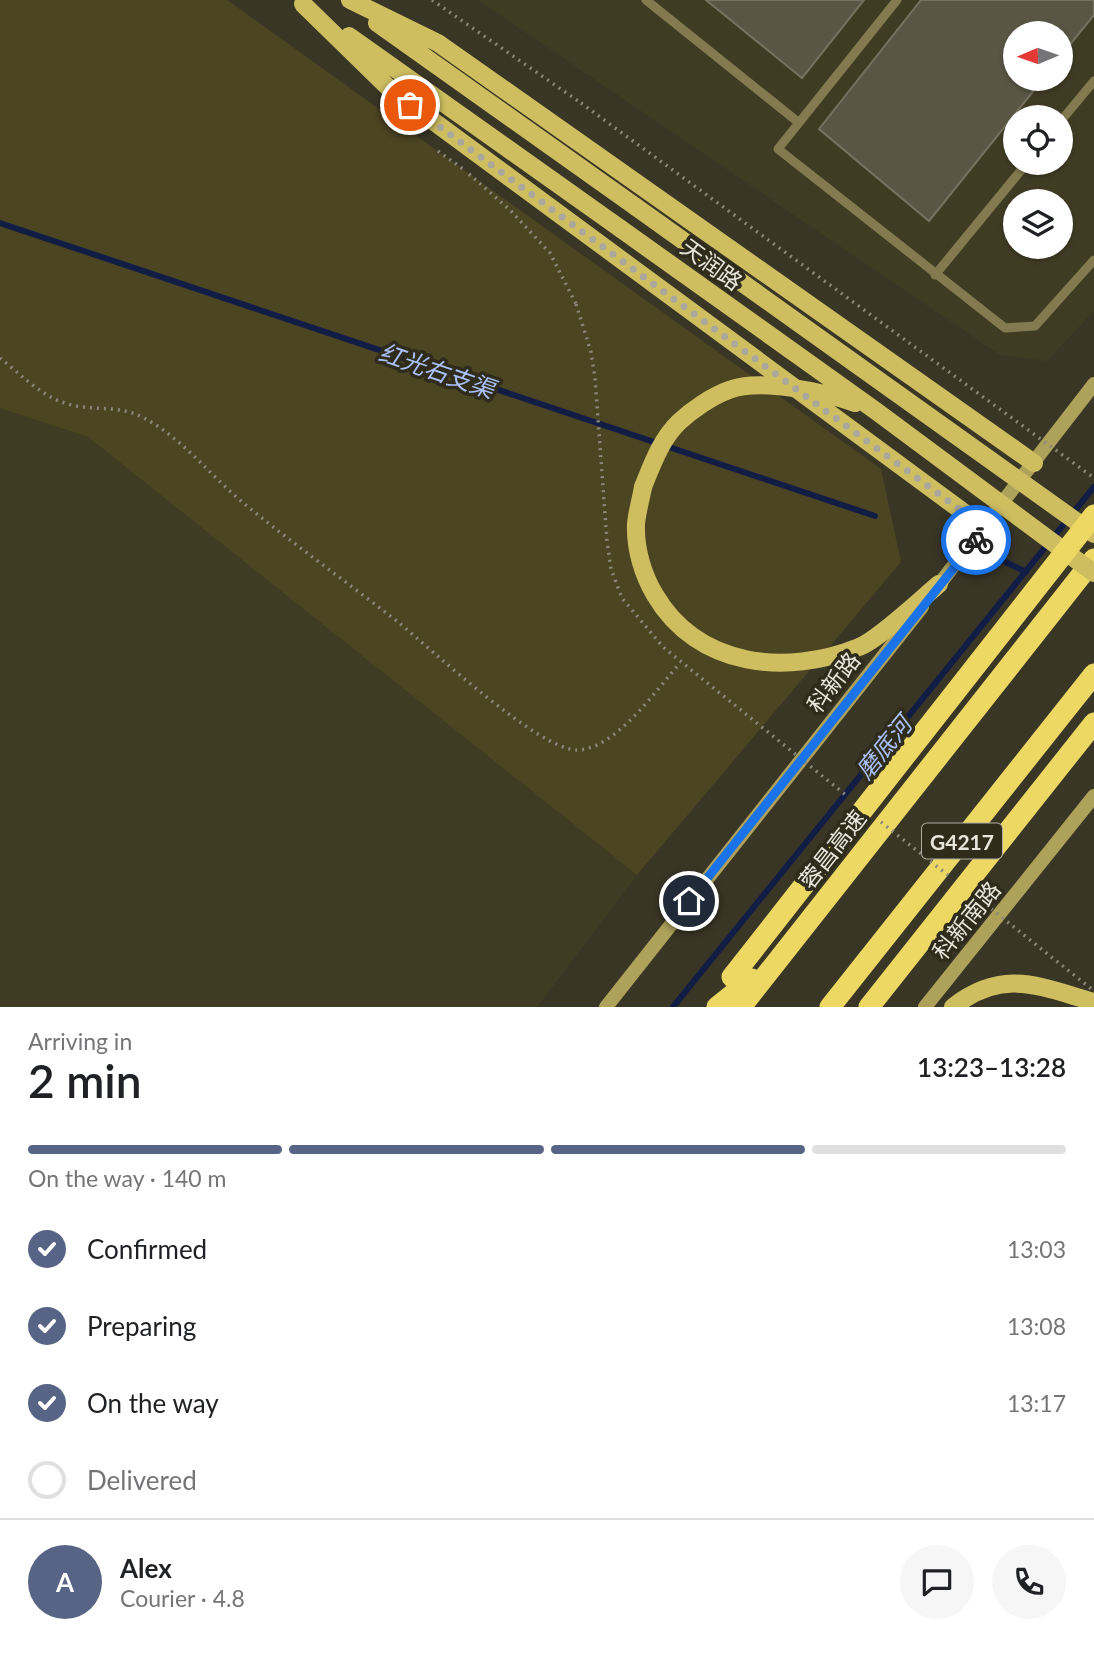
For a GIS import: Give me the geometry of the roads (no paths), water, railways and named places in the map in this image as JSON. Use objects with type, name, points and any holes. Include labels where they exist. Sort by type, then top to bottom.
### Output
[{"type":"highway","points":[[709,1007],[1094,515]]},
{"type":"highway","name":"蓉昌高速","points":[[741,1007],[1094,559]]},
{"type":"highway","name":"G4217","points":[[830,1007],[1094,674]]},
{"type":"highway","points":[[869,1007],[1094,723]]},
{"type":"highway","points":[[717,1007],[781,956]]},
{"type":"main road","name":"天润路","points":[[347,0],[1094,534]]},
{"type":"main road","points":[[347,0],[438,43],[1034,463]]},
{"type":"main road","name":"天润路","points":[[300,2],[876,411],[1094,573]]},
{"type":"main road","points":[[300,2],[391,90],[430,120],[985,528]]},
{"type":"main road","name":"科新路","points":[[606,1007],[985,528],[1094,384]]},
{"type":"main road","points":[[876,411],[828,394],[783,388],[746,387],[729,390],[678,423],[657,452],[643,487],[636,525],[640,563],[650,588],[674,620],[719,654],[781,664],[822,659],[862,646],[939,584]]},
{"type":"main road","name":"科新南路","points":[[926,1007],[1094,796]]},
{"type":"main road","points":[[953,1007],[971,993],[1005,982],[1039,987],[1094,1002]]},
{"type":"lane","points":[[646,0],[798,122]]},
{"type":"lane","points":[[897,0],[778,149],[1005,328],[1035,326],[1094,260]]},
{"type":"lane","points":[[1073,106],[1094,81]]},
{"type":"lane","points":[[935,275],[1017,175]]},
{"type":"waterway","name":"红光右支渠","points":[[0,223],[875,516]]},
{"type":"waterway","name":"磨底河","points":[[673,1007],[1094,487]]},
{"type":"waterway","name":"红光右支渠","points":[[995,557],[1026,572]]}]
